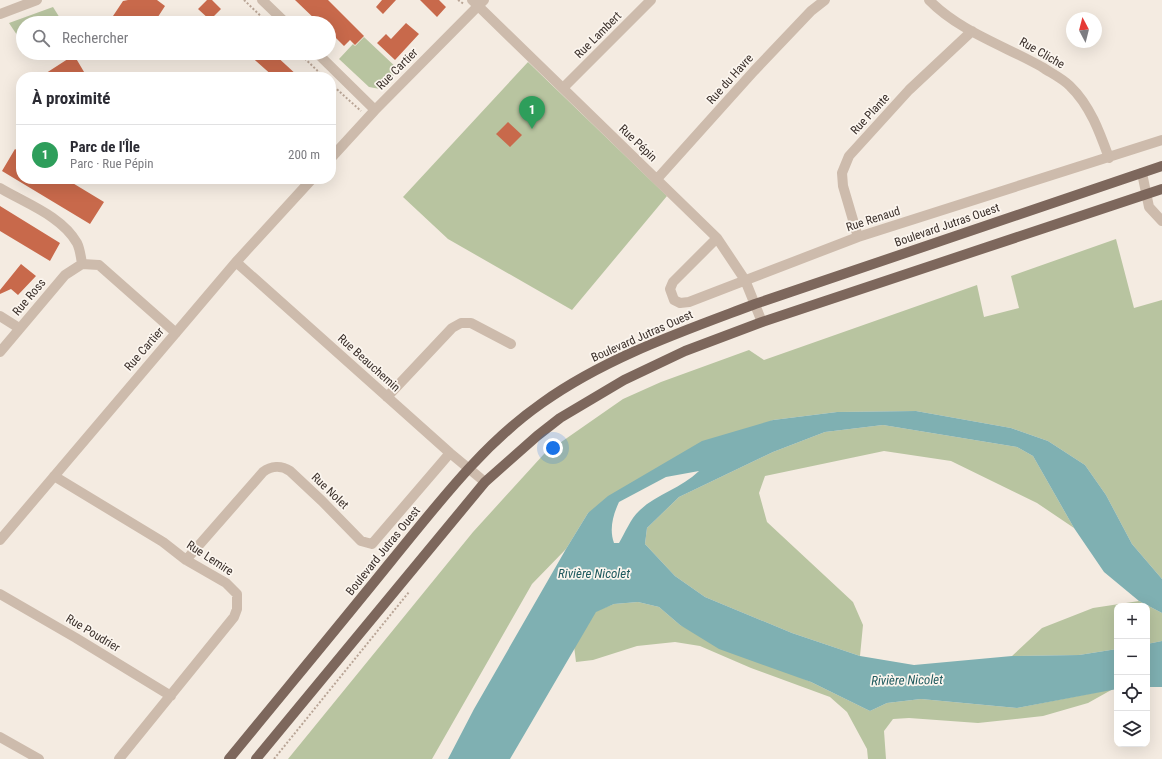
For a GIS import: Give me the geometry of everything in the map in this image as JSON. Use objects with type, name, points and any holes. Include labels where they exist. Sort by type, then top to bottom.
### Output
[{"type":"main road","name":"Boulevard Jutras Ouest","points":[[229,759],[468,468],[514,425],[542,403],[615,359],[654,342],[755,304],[1162,166]]},
{"type":"main road","points":[[256,759],[485,482],[537,436],[560,418],[598,394],[656,364],[762,322],[1162,188]]},
{"type":"street","points":[[0,14],[37,0]]},
{"type":"street","points":[[262,0],[279,16]]},
{"type":"street","name":"Rue Lambert","points":[[563,88],[650,0]]},
{"type":"street","name":"Rue du Havre","points":[[657,179],[811,11],[825,0]]},
{"type":"street","name":"Rue Cliche","points":[[929,0],[937,9],[972,31],[1013,50],[1056,75],[1070,86],[1091,114],[1109,158]]},
{"type":"street","name":"Rue Pépin","points":[[478,2],[563,88],[717,238],[746,280],[762,322]]},
{"type":"street","name":"Rue Cartier","points":[[336,153],[478,2]]},
{"type":"street","name":"Rue Plante","points":[[858,237],[843,186],[842,173],[849,156],[909,90],[972,31]]},
{"type":"street","points":[[324,60],[375,110]]},
{"type":"street","name":"Rue Renaud","points":[[717,238],[673,282],[671,294],[674,300],[680,303],[690,302],[858,237],[1162,140]]},
{"type":"street","points":[[1142,173],[1149,207],[1162,221]]},
{"type":"street","name":"Rue Cartier","points":[[0,540],[236,262],[307,184]]},
{"type":"street","points":[[0,188],[59,223],[71,234],[77,244],[82,264],[100,265],[176,333]]},
{"type":"street","name":"Rue Beauchemin","points":[[236,262],[450,453],[485,482]]},
{"type":"street","name":"Rue Ross","points":[[0,352],[65,275],[82,264]]},
{"type":"street","points":[[0,316],[20,328]]},
{"type":"street","points":[[387,397],[452,328],[461,323],[471,323],[511,344]]},
{"type":"street","name":"Rue Nolet","points":[[186,560],[262,472],[268,468],[275,467],[284,467],[290,471],[361,541],[372,544],[450,453]]},
{"type":"street","name":"Rue Lemire","points":[[54,476],[163,542],[186,560],[233,588],[237,594],[237,609],[234,617],[119,759]]},
{"type":"street","name":"Rue Poudrier","points":[[0,594],[171,696]]},
{"type":"street","points":[[0,737],[39,759]]},
{"type":"path","points":[[244,0],[261,16]]},
{"type":"path","points":[[306,60],[319,72]]},
{"type":"path","points":[[274,759],[409,591]]},
{"type":"green space","points":[[53,7],[59,16],[28,16]]},
{"type":"green space","points":[[16,20],[16,34],[9,23]]},
{"type":"green space","points":[[364,37],[399,70],[380,89],[369,87],[339,59],[353,44],[355,46]]},
{"type":"green space","points":[[528,62],[667,196],[572,310],[448,239],[403,197]]},
{"type":"green space","points":[[1116,239],[1134,308],[1162,300],[1162,579],[1132,544],[1106,495],[1085,465],[1048,441],[1011,428],[916,411],[837,412],[773,420],[588,513],[566,549],[532,584],[432,759],[288,759],[473,532],[544,454],[623,399],[661,382],[749,350],[764,360],[977,285],[984,317],[1019,308],[1011,276]]},
{"type":"green space","points":[[883,425],[1017,447],[1033,456],[1074,528],[1037,503],[951,461],[884,451],[765,476],[759,493],[767,522],[853,602],[863,625],[860,656],[792,633],[705,597],[675,576],[645,544],[647,528],[679,497],[773,452],[825,432]]},
{"type":"green space","points":[[1139,601],[1143,603],[1126,603]]},
{"type":"green space","points":[[638,602],[659,607],[680,625],[811,682],[870,711],[887,703],[921,699],[1017,708],[1113,689],[1088,703],[1043,716],[978,723],[909,718],[893,719],[884,731],[886,759],[868,759],[867,749],[847,712],[830,697],[751,668],[700,646],[675,642],[637,646],[593,660],[576,662],[574,646],[596,611],[614,604]]},
{"type":"green space","points":[[1114,605],[1114,649],[1079,655],[1012,656],[1042,628],[1093,608]]},
{"type":"green space","points":[[1150,607],[1162,613],[1162,641],[1150,643]]},
{"type":"water","name":"Rivière Nicolet","points":[[916,411],[1011,428],[1048,441],[1085,465],[1106,495],[1132,544],[1162,579],[1162,613],[1150,607],[1150,603],[1143,603],[1139,601],[1104,572],[1074,528],[1033,456],[1017,447],[883,425],[825,432],[773,452],[679,497],[647,528],[645,544],[675,576],[705,597],[792,633],[860,656],[914,665],[1012,656],[1079,655],[1114,649],[1114,690],[1017,708],[921,699],[887,703],[870,711],[811,682],[719,649],[680,625],[659,607],[638,602],[614,604],[596,612],[510,759],[448,759],[474,709],[588,513],[608,496],[702,441],[773,420],[837,412]],"holes":[[[699,471],[685,482],[653,500],[639,511],[633,518],[619,543],[614,543],[612,522],[619,502],[666,477]]]},
{"type":"water","points":[[1162,641],[1162,687],[1150,687],[1150,643]]},
{"type":"building","points":[[157,0],[165,6],[159,16],[113,16],[123,1]]},
{"type":"building","points":[[207,0],[212,0],[221,9],[214,16],[206,16],[198,9]]},
{"type":"building","points":[[295,0],[328,0],[364,36],[355,45],[350,40],[344,46],[336,38],[336,16],[312,16]]},
{"type":"building","points":[[382,0],[396,0],[383,14],[376,7]]},
{"type":"building","points":[[420,0],[439,0],[446,7],[437,17]]},
{"type":"building","points":[[406,23],[419,34],[395,60],[377,43],[386,34],[391,39]]},
{"type":"building","points":[[66,60],[77,60],[84,72],[48,72]]},
{"type":"building","points":[[255,60],[281,60],[294,72],[268,72]]},
{"type":"building","points":[[508,122],[522,135],[510,147],[496,134]]},
{"type":"building","points":[[15,149],[16,179],[2,171]]},
{"type":"building","points":[[24,184],[74,184],[104,202],[90,224]]},
{"type":"building","points":[[0,206],[60,243],[50,261],[0,231]]},
{"type":"building","points":[[21,264],[36,276],[18,295],[11,289],[0,294],[0,290]]},
{"type":"place","name":"Parc de l'Île","points":[[532,129]]}]
